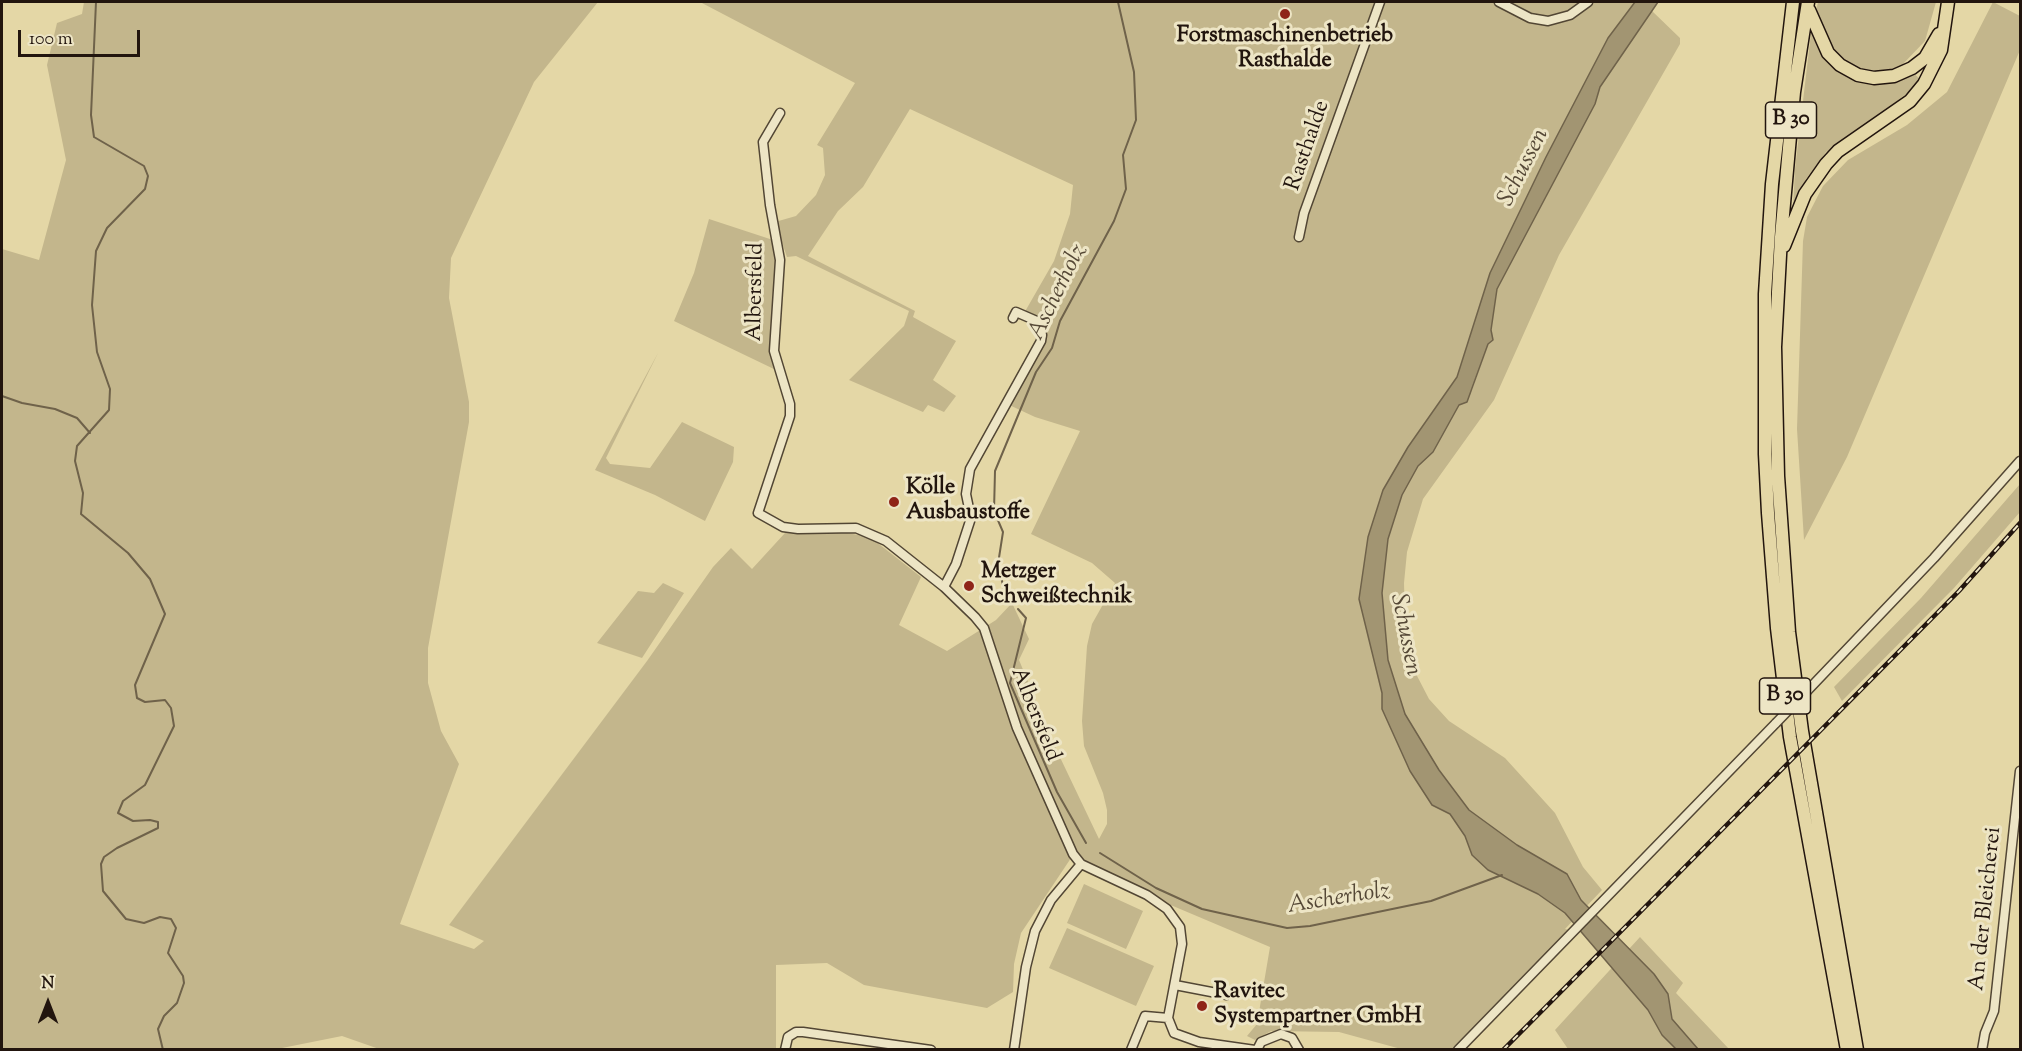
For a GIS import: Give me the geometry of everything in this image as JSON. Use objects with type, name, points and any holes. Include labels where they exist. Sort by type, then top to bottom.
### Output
[{"type":"highway","points":[[1774,254],[1779,237],[1826,164],[1838,151],[1910,101],[1928,78],[1941,50],[1948,2]]},
{"type":"highway","points":[[1807,3],[1818,37],[1828,53],[1840,65],[1858,75],[1874,78],[1894,76],[1912,68],[1925,58],[1944,24]]},
{"type":"highway","name":"B 30","points":[[1807,3],[1794,92],[1779,237],[1774,254],[1765,454],[1777,628],[1799,790],[1847,1050]]},
{"type":"highway","name":"B 30","points":[[1779,237],[1778,117],[1793,4]]},
{"type":"highway","name":"B 30","points":[[1774,254],[1777,444],[1789,633],[1802,731],[1857,1050]]},
{"type":"street","name":"Rasthalde","points":[[1299,237],[1312,192],[1380,2]]},
{"type":"street","points":[[1499,2],[1530,18],[1548,21],[1570,15],[1588,2]]},
{"type":"street","name":"Albersfeld","points":[[780,113],[763,142],[770,205],[780,260],[774,351],[790,404],[790,416],[758,513],[783,527],[856,528],[886,541],[944,587],[984,628],[1017,728],[1073,854],[1081,864]]},
{"type":"street","points":[[944,587],[956,564],[971,518],[966,494],[970,469],[1041,341],[1039,322],[1016,312],[1013,318]]},
{"type":"street","points":[[1458,1050],[1934,558],[2020,461]]},
{"type":"street","name":"An der Bleicherei","points":[[1982,1050],[1985,1033],[1994,1011],[2020,771]]},
{"type":"street","points":[[1014,1050],[1026,967],[1035,931],[1051,900],[1081,864],[1147,895],[1167,909],[1180,927],[1182,944],[1167,1018],[1174,1033],[1199,1042],[1256,1050],[1261,1042],[1281,1034],[1292,1038],[1299,1050]]},
{"type":"street","points":[[1175,985],[1227,995]]},
{"type":"street","points":[[1131,1050],[1145,1016],[1167,1018]]},
{"type":"street","points":[[785,1050],[785,1043],[791,1035],[803,1032],[931,1050]]},
{"type":"shaded area","points":[[84,2],[598,2],[534,82],[451,258],[449,298],[469,402],[469,422],[428,648],[428,683],[441,731],[459,764],[400,924],[474,949],[484,941],[449,925],[647,661],[713,567],[731,548],[752,569],[785,533],[847,533],[870,537],[921,577],[899,625],[947,651],[996,620],[1012,603],[1029,639],[1019,660],[1057,751],[1099,839],[1107,824],[1103,793],[1084,746],[1082,721],[1087,646],[1092,624],[1115,583],[1092,563],[1031,534],[1080,431],[1035,417],[1005,403],[1041,341],[1041,328],[1023,315],[1054,261],[1070,214],[1073,185],[910,109],[863,187],[838,211],[808,256],[915,311],[913,317],[956,341],[933,380],[956,396],[944,412],[928,405],[923,412],[849,380],[904,326],[909,311],[796,256],[787,257],[775,222],[796,216],[816,195],[825,175],[823,148],[817,145],[855,83],[700,2],[1635,2],[1608,38],[1546,157],[1490,273],[1457,377],[1408,447],[1433,452],[1459,405],[1472,390],[1488,344],[1493,340],[1491,330],[1497,289],[1595,104],[1600,87],[1652,11],[1680,38],[1680,44],[1559,255],[1494,400],[1423,499],[1407,552],[1404,583],[1405,623],[1415,672],[1429,699],[1449,721],[1505,758],[1555,813],[1583,867],[1602,890],[1565,929],[1574,931],[1458,1049],[1401,1049],[1339,1032],[1271,1031],[1255,1040],[1247,1036],[1257,1024],[1270,947],[1147,895],[1081,864],[1073,855],[1021,933],[1014,964],[1013,992],[987,1008],[864,985],[827,963],[776,965],[776,1049],[382,1050],[342,1036],[272,1050],[2,1049],[2,249],[39,260],[66,160],[47,65],[57,23],[82,14]]},
{"type":"shaded area","points":[[1635,2],[1658,2],[1600,87],[1595,104],[1497,289],[1491,330],[1493,340],[1488,344],[1467,402],[1459,405],[1433,452],[1418,466],[1402,495],[1388,539],[1382,593],[1388,660],[1405,714],[1439,770],[1469,810],[1517,845],[1567,874],[1581,900],[1654,974],[1668,994],[1672,1019],[1698,1049],[1676,1049],[1662,1035],[1648,1010],[1565,913],[1538,894],[1488,870],[1472,855],[1465,836],[1450,814],[1432,805],[1410,771],[1382,709],[1382,693],[1359,599],[1368,537],[1383,490],[1408,447],[1457,377],[1490,273],[1546,157],[1608,38]]},
{"type":"shaded area","points":[[1818,2],[1936,2],[1925,41],[1903,64],[1920,79],[1912,89],[1866,126],[1826,152],[1806,179],[1793,208],[1795,169],[1811,33]]},
{"type":"shaded area","points":[[1993,2],[2020,16],[2020,50],[1847,457],[1804,540],[1797,429],[1803,241],[1807,217],[1823,186],[1848,160],[1907,125],[1947,92]]},
{"type":"shaded area","points":[[709,219],[776,241],[778,262],[770,338],[776,370],[674,321],[694,273]]},
{"type":"shaded area","points":[[658,353],[606,458],[610,464],[650,468],[682,422],[734,447],[733,462],[705,521],[655,495],[595,470]]},
{"type":"shaded area","points":[[2020,484],[2020,512],[1954,588],[1842,701],[1834,687],[1921,598]]},
{"type":"shaded area","points":[[663,583],[684,593],[642,658],[597,643],[638,591],[654,593]]},
{"type":"shaded area","points":[[1084,884],[1143,911],[1126,949],[1067,923]]},
{"type":"shaded area","points":[[1067,928],[1154,966],[1136,1006],[1049,968]]},
{"type":"shaded area","points":[[1640,937],[1683,983],[1676,993],[1729,1049],[1568,1049],[1555,1030]]},
{"type":"waterway","points":[[96,2],[91,115],[94,137],[144,166],[148,176],[145,189],[107,228],[96,251],[92,305],[97,352],[110,389],[109,410],[77,446],[75,461],[83,493],[81,514],[128,553],[150,579],[165,614],[135,685],[137,698],[145,702],[165,700],[171,708],[174,726],[145,785],[123,801],[118,813],[133,821],[158,822],[158,828],[117,848],[104,857],[101,864],[103,891],[126,919],[144,923],[160,917],[171,919],[176,928],[168,953],[183,976],[184,983],[177,1003],[164,1016],[158,1029],[163,1050]]},
{"type":"waterway","name":"Ascherholz","points":[[1005,594],[998,564],[1003,532],[994,511],[995,471],[1036,372],[1052,348],[1060,321],[1114,221],[1126,189],[1123,155],[1136,120],[1134,72],[1118,2]]},
{"type":"waterway","points":[[2,396],[22,403],[55,409],[77,418],[90,433]]},
{"type":"waterway","name":"Ascherholz","points":[[1018,609],[1026,618],[1010,683],[1057,792],[1086,843]]},
{"type":"waterway","name":"Ascherholz","points":[[1100,853],[1156,888],[1202,909],[1287,928],[1310,926],[1431,901],[1502,875]]},
{"type":"railway","points":[[1503,1050],[1959,591],[2020,523]]},
{"type":"place","name":"Forstmaschinenbetrieb Rasthalde","points":[[1285,14]]},
{"type":"place","name":"Kölle Ausbaustoffe","points":[[894,502]]},
{"type":"place","name":"Metzger Schweißtechnik","points":[[969,586]]},
{"type":"place","name":"Ravitec Systempartner GmbH","points":[[1202,1006]]},
{"type":"water label","name":"Schussen","points":[[1525,168]]},
{"type":"water label","name":"Schussen","points":[[1404,635]]}]
